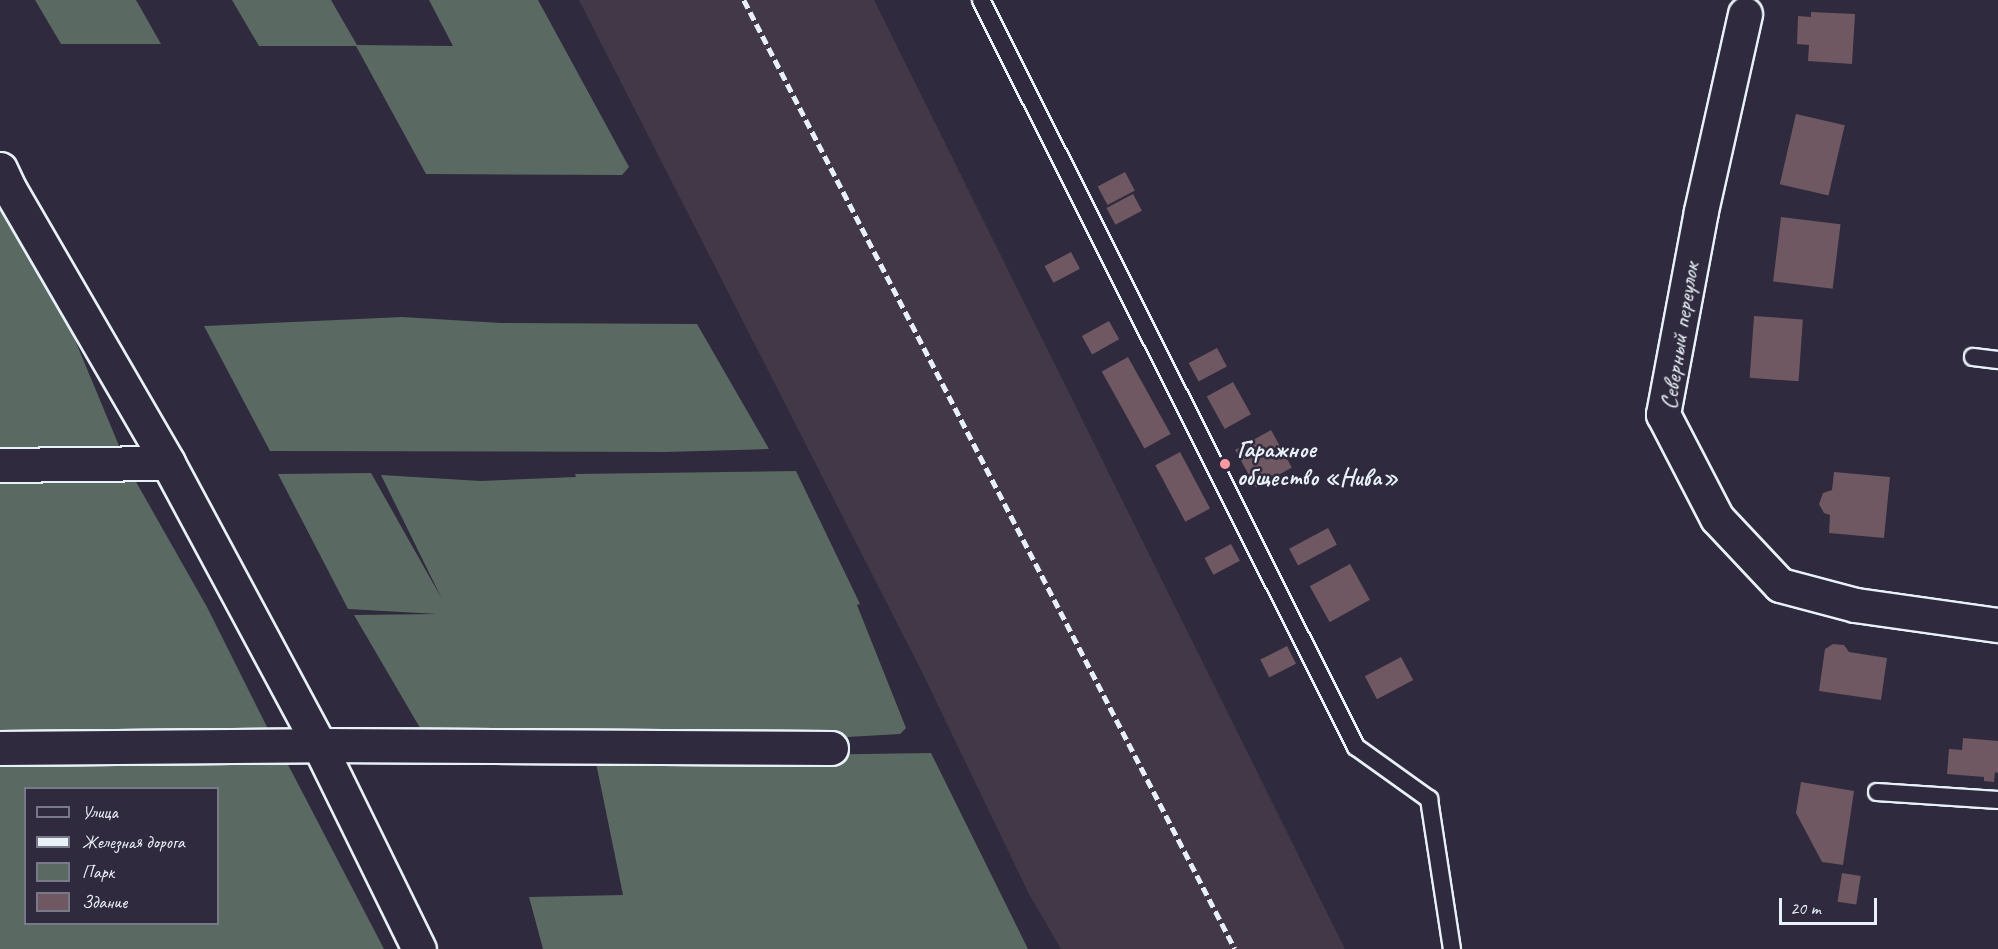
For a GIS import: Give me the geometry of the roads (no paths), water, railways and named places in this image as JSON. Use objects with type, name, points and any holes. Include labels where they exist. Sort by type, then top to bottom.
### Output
[{"type":"street","name":"Северный переулок","points":[[1745,15],[1701,211],[1663,414],[1717,518],[1780,585],[1854,604],[1998,625]]},
{"type":"street","points":[[3,183],[168,462],[318,745],[418,949]]},
{"type":"street","points":[[0,465],[168,462]]},
{"type":"street","points":[[0,748],[318,745],[831,748]]},
{"type":"lane","points":[[981,0],[1356,747],[1429,799],[1452,949]]},
{"type":"lane","points":[[1973,357],[1998,360]]},
{"type":"lane","points":[[1877,792],[1998,800]]},
{"type":"railway","points":[[744,0],[1235,949]]},
{"type":"place","name":"Гаражное общество «Нива»","points":[[1225,464]]}]
